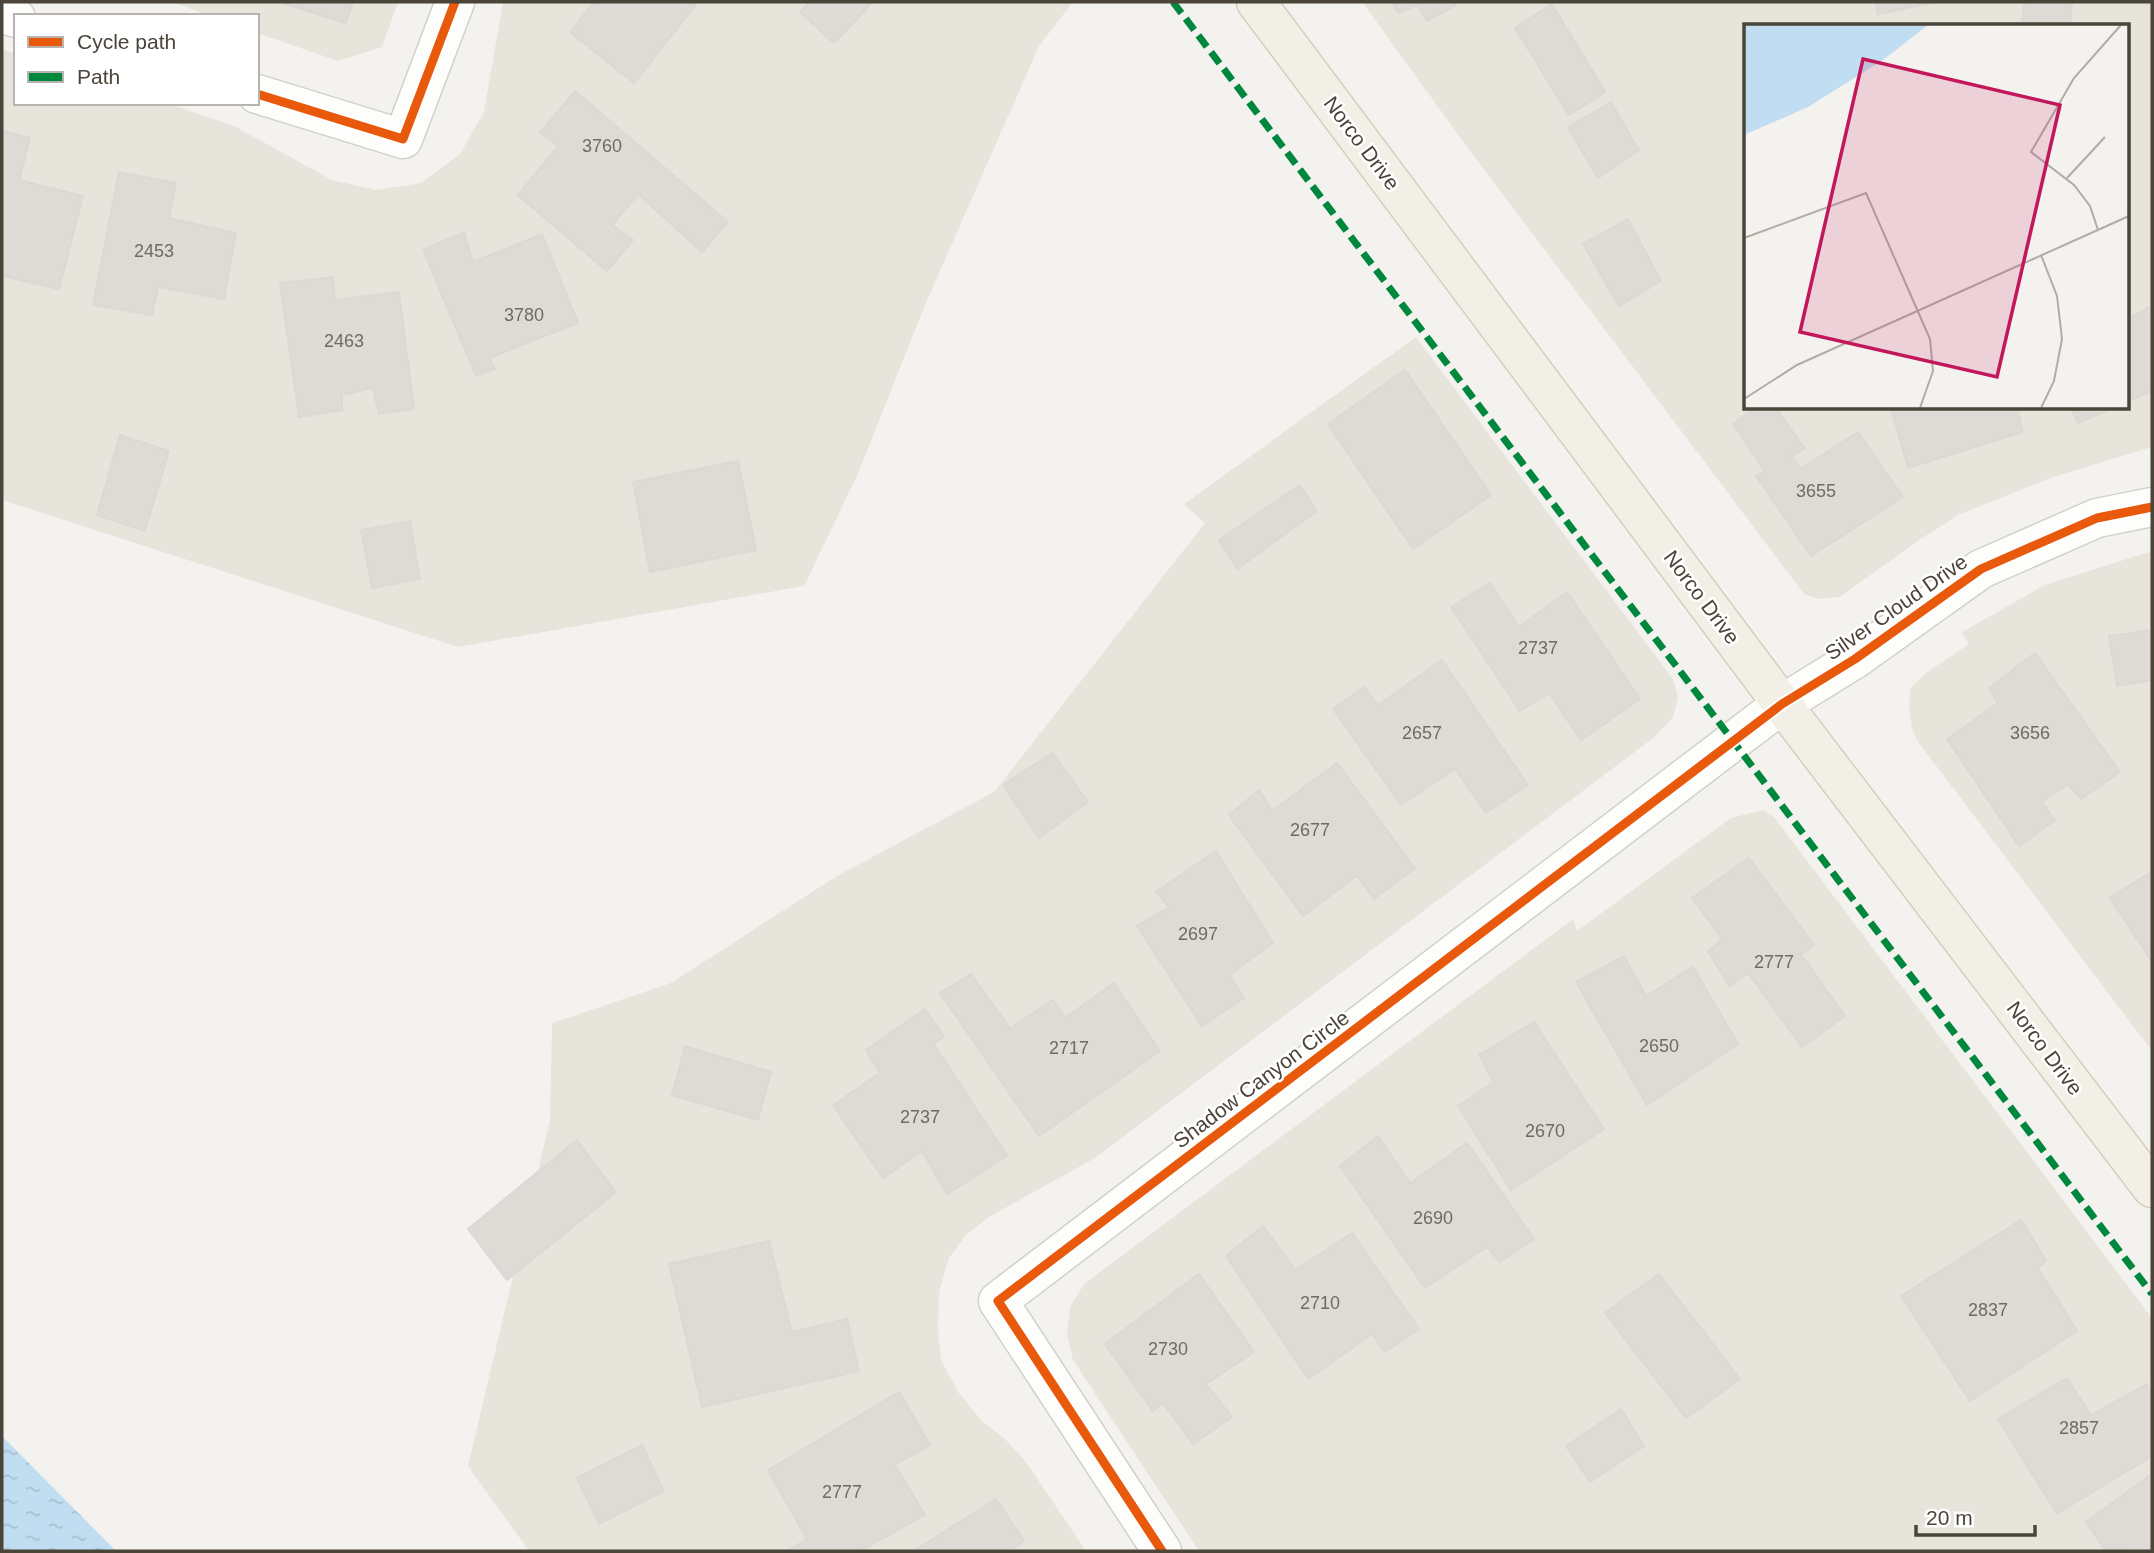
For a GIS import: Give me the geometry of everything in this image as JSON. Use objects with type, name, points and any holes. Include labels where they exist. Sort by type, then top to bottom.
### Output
[{"type":"main road","name":"Norco Drive","points":[[1256,2],[1782,704],[2152,1188]]},
{"type":"street","points":[[259,95],[403,139],[455,2]]},
{"type":"street","name":"Silver Cloud Drive","points":[[1782,704],[1855,659],[1981,569],[2096,518],[2152,507]]},
{"type":"street","name":"Shadow Canyon Circle","points":[[1161,1551],[998,1301],[1782,704]]},
{"type":"shaded area","points":[[172,2],[398,2],[382,47],[338,61],[259,34],[259,14],[205,14]]},
{"type":"shaded area","points":[[503,2],[1073,2],[1039,46],[925,305],[857,476],[804,586],[458,647],[2,500],[2,49],[14,53],[14,105],[173,105],[234,126],[332,180],[376,190],[421,183],[460,154],[484,112]]},
{"type":"shaded area","points":[[1362,2],[2152,2],[2152,447],[2050,478],[1960,514],[1840,597],[1819,599],[1804,594],[1462,140]]},
{"type":"shaded area","points":[[1416,337],[1673,679],[1678,697],[1673,717],[1652,739],[1095,1158],[989,1217],[966,1235],[949,1258],[939,1292],[941,1360],[958,1392],[982,1421],[1005,1439],[1026,1462],[1086,1551],[529,1551],[468,1466],[550,1120],[552,1023],[671,983],[837,876],[994,792],[1205,523],[1184,504]]},
{"type":"shaded area","points":[[2152,551],[2152,1051],[1919,743],[1912,729],[1909,705],[1911,687],[1927,672],[1969,644],[1962,632],[2045,585]]},
{"type":"shaded area","points":[[1763,810],[1774,817],[2152,1318],[2152,1551],[1199,1551],[1073,1360],[1067,1334],[1070,1307],[1084,1284],[1573,919],[1577,931],[1731,818]]},
{"type":"water","points":[[2,1436],[116,1551],[2,1551]]},
{"type":"building","points":[[278,2],[353,2],[346,23]]},
{"type":"building","points":[[594,2],[698,2],[634,83],[570,32]]},
{"type":"building","points":[[809,2],[873,2],[834,43],[800,12]]},
{"type":"building","points":[[1392,2],[1454,2],[1456,5],[1427,21],[1417,5],[1398,13]]},
{"type":"building","points":[[1876,2],[1938,2],[1878,14]]},
{"type":"building","points":[[2024,2],[2072,2],[2070,24],[2022,24]]},
{"type":"building","points":[[1552,4],[1605,92],[1569,115],[1515,28]]},
{"type":"building","points":[[575,91],[728,222],[702,252],[638,194],[612,225],[633,240],[607,271],[518,195],[558,146],[540,133]]},
{"type":"building","points":[[1611,102],[1639,150],[1598,178],[1568,127]]},
{"type":"building","points":[[2,131],[30,138],[19,180],[83,196],[59,289],[2,276]]},
{"type":"building","points":[[119,172],[176,183],[169,218],[236,233],[224,299],[158,287],[152,315],[93,305]]},
{"type":"building","points":[[1628,219],[1661,281],[1619,306],[1583,244]]},
{"type":"building","points":[[464,232],[473,262],[542,234],[578,323],[489,358],[495,369],[476,376],[423,250]]},
{"type":"building","points":[[333,277],[335,300],[399,292],[414,409],[379,414],[373,388],[342,395],[342,410],[299,417],[280,283]]},
{"type":"building","points":[[2152,306],[2152,391],[2130,400],[2130,317]]},
{"type":"building","points":[[1405,370],[1491,495],[1413,549],[1328,424]]},
{"type":"building","points":[[1752,410],[1777,410],[1805,449],[1791,456],[1800,469],[1858,432],[1903,497],[1811,556],[1756,476],[1765,471],[1733,424]]},
{"type":"building","points":[[1892,410],[2018,410],[2023,432],[1908,468]]},
{"type":"building","points":[[2072,410],[2108,410],[2078,423]]},
{"type":"building","points":[[120,435],[169,451],[145,531],[97,515]]},
{"type":"building","points":[[738,461],[756,550],[650,572],[633,482]]},
{"type":"building","points":[[1300,485],[1317,511],[1237,569],[1219,540]]},
{"type":"building","points":[[410,521],[420,579],[372,588],[361,530]]},
{"type":"building","points":[[1490,583],[1519,627],[1567,592],[1640,699],[1581,740],[1549,693],[1520,711],[1451,607]]},
{"type":"building","points":[[2152,630],[2152,680],[2117,686],[2109,636]]},
{"type":"building","points":[[2035,653],[2120,772],[2081,799],[2068,784],[2042,802],[2055,820],[2019,846],[1947,739],[1998,703],[1989,688]]},
{"type":"building","points":[[1442,660],[1528,785],[1486,813],[1455,769],[1401,805],[1333,709],[1364,687],[1378,705]]},
{"type":"building","points":[[1052,753],[1088,802],[1039,838],[1003,785]]},
{"type":"building","points":[[1337,763],[1415,868],[1374,899],[1357,876],[1303,916],[1229,815],[1259,790],[1272,811]]},
{"type":"building","points":[[1216,851],[1273,943],[1229,975],[1244,998],[1202,1026],[1137,926],[1169,907],[1156,892]]},
{"type":"building","points":[[1749,858],[1814,945],[1801,954],[1845,1016],[1802,1047],[1748,973],[1730,986],[1708,952],[1722,939],[1692,898]]},
{"type":"building","points":[[2152,871],[2152,962],[2110,898]]},
{"type":"building","points":[[1624,956],[1646,996],[1693,967],[1738,1044],[1647,1105],[1576,982]]},
{"type":"building","points":[[971,974],[1010,1028],[1053,1000],[1065,1018],[1114,983],[1160,1051],[1039,1136],[940,993]]},
{"type":"building","points":[[925,1009],[944,1037],[933,1043],[1007,1156],[947,1194],[922,1151],[883,1178],[833,1105],[880,1073],[866,1050]]},
{"type":"building","points":[[1534,1022],[1604,1129],[1511,1190],[1458,1106],[1494,1082],[1479,1055]]},
{"type":"building","points":[[685,1046],[771,1072],[758,1120],[672,1095]]},
{"type":"building","points":[[1378,1136],[1410,1183],[1467,1143],[1534,1239],[1500,1262],[1487,1247],[1425,1288],[1340,1166]]},
{"type":"building","points":[[577,1140],[616,1192],[507,1280],[468,1229]]},
{"type":"building","points":[[2021,1220],[2046,1260],[2038,1268],[2077,1331],[1970,1401],[1901,1296]]},
{"type":"building","points":[[1263,1226],[1295,1270],[1352,1233],[1419,1329],[1385,1352],[1372,1334],[1308,1379],[1226,1256]]},
{"type":"building","points":[[769,1241],[792,1332],[847,1319],[859,1371],[702,1407],[669,1264]]},
{"type":"building","points":[[1199,1274],[1254,1352],[1206,1384],[1232,1417],[1193,1444],[1163,1403],[1153,1411],[1105,1344]]},
{"type":"building","points":[[1659,1274],[1740,1379],[1686,1418],[1605,1313]]},
{"type":"building","points":[[2067,1378],[2091,1415],[2147,1384],[2152,1393],[2152,1456],[2057,1514],[1998,1419]]},
{"type":"building","points":[[899,1392],[930,1445],[895,1465],[925,1515],[860,1551],[787,1551],[807,1539],[768,1470]]},
{"type":"building","points":[[1621,1409],[1644,1446],[1590,1482],[1566,1446]]},
{"type":"building","points":[[642,1445],[664,1491],[599,1524],[577,1478]]},
{"type":"building","points":[[2152,1474],[2152,1551],[2130,1551],[2127,1548],[2106,1551],[2086,1522]]},
{"type":"building","points":[[996,1499],[1024,1541],[1009,1551],[914,1551]]},
{"type":"marked path","points":[[1173,2],[2152,1294]]},
{"type":"cycle path","points":[[259,95],[403,139],[455,2]]},
{"type":"cycle path","points":[[1162,1551],[998,1301],[1782,704],[1855,659],[1981,569],[2097,518],[2152,507]]}]
